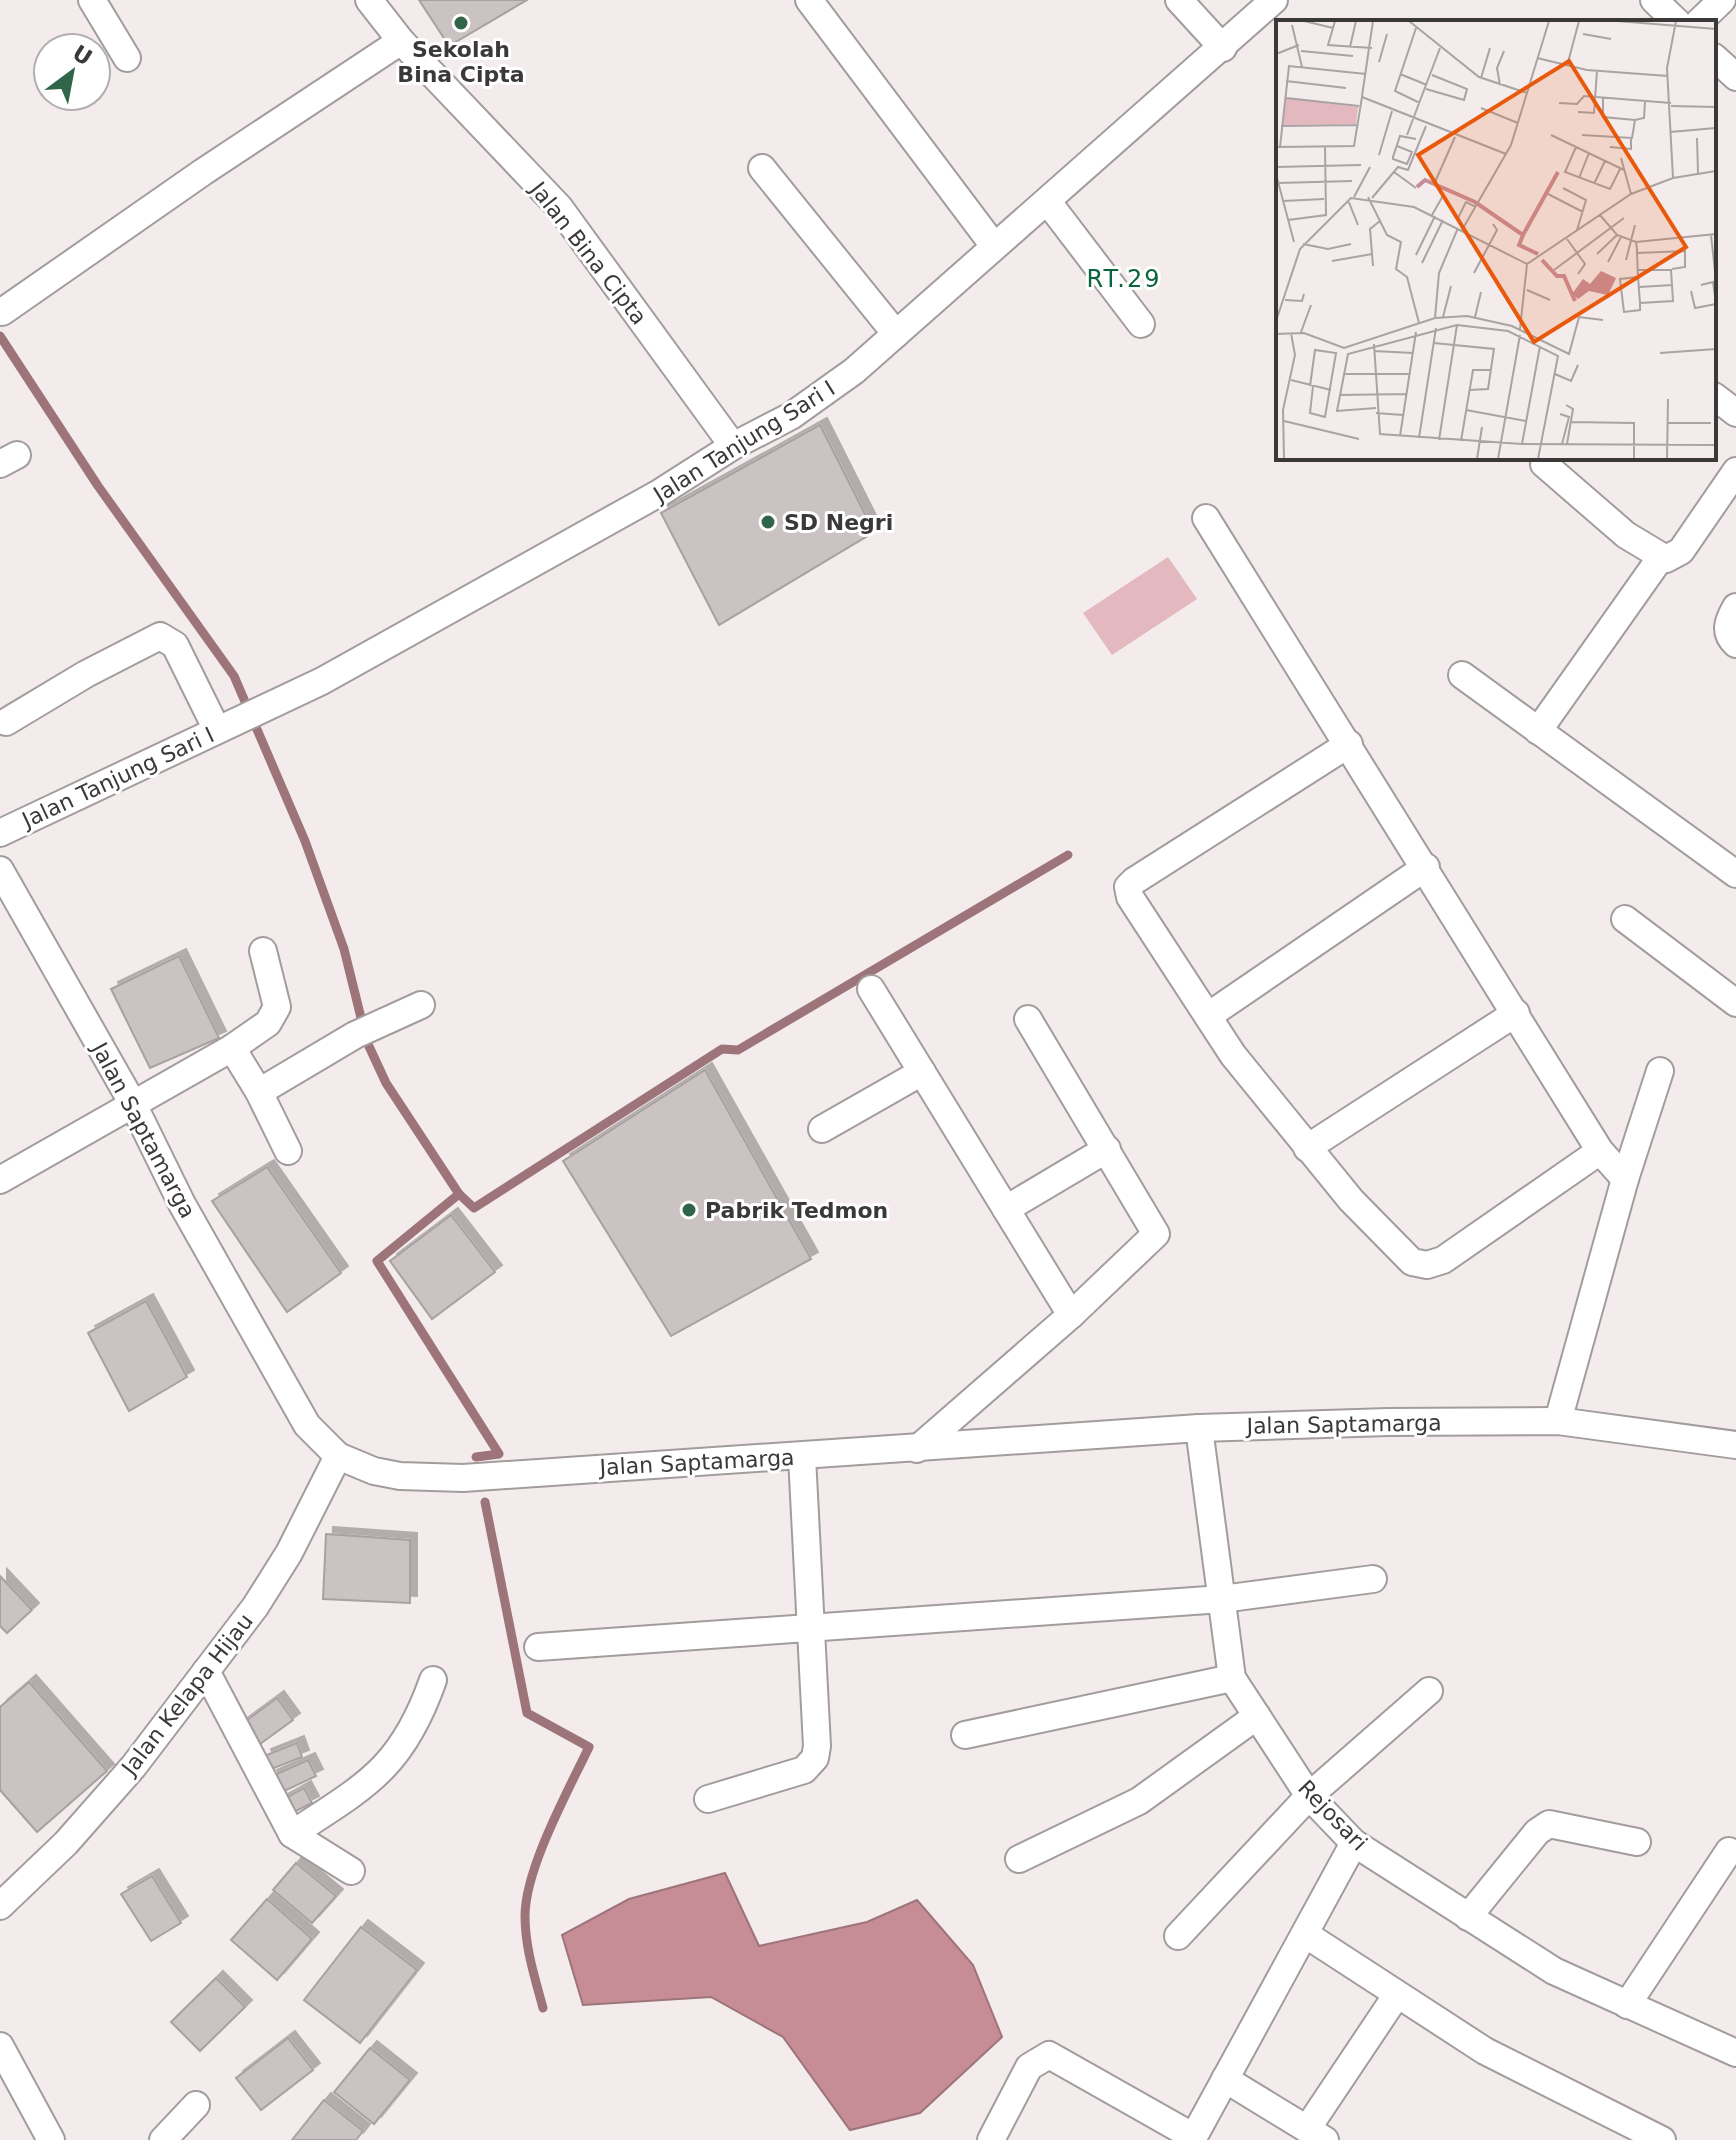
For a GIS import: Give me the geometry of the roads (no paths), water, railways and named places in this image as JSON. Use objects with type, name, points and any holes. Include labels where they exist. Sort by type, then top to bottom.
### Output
[{"type":"street","points":[[92,0],[127,58]]},
{"type":"street","name":"Jalan Bina Cipta","points":[[369,0],[401,41],[559,207],[733,446]]},
{"type":"street","points":[[809,0],[994,246]]},
{"type":"street","points":[[1179,0],[1223,48]]},
{"type":"street","name":"Jalan Tanjung Sari I","points":[[0,833],[322,681],[661,492],[825,393],[1048,202],[1274,0]]},
{"type":"street","points":[[1654,0],[1675,20]]},
{"type":"street","points":[[1701,20],[1722,0]]},
{"type":"street","points":[[2,312],[203,172],[401,41]]},
{"type":"street","points":[[1716,59],[1736,77]]},
{"type":"street","points":[[762,168],[896,334]]},
{"type":"street","points":[[1048,202],[1141,324]]},
{"type":"street","points":[[1716,398],[1736,413]]},
{"type":"street","points":[[1544,464],[1626,535],[1661,557],[1677,556],[1736,471]]},
{"type":"street","points":[[1206,518],[1600,1151],[1625,1179]]},
{"type":"street","points":[[1538,731],[1661,557]]},
{"type":"street","points":[[1736,607],[1727,624],[1730,638],[1736,644]]},
{"type":"street","points":[[6,722],[86,674],[160,636],[175,645],[226,725]]},
{"type":"street","points":[[1462,675],[1736,874]]},
{"type":"street","points":[[1349,744],[1128,887],[1130,897],[1233,1055],[1307,1148],[1407,1259],[1427,1265],[1443,1260],[1600,1151]]},
{"type":"street","points":[[1208,1016],[1426,867]]},
{"type":"street","name":"Jalan Saptamarga","points":[[0,870],[133,1104],[182,1204],[295,1408],[338,1456],[374,1471],[400,1476],[463,1478],[513,1472],[802,1457],[1199,1428],[1558,1421],[1736,1445]]},
{"type":"street","points":[[1625,919],[1736,1003]]},
{"type":"street","points":[[0,1180],[232,1048],[275,1016],[274,986],[263,951]]},
{"type":"street","points":[[871,989],[1071,1315]]},
{"type":"street","points":[[259,1092],[362,1031],[421,1005]]},
{"type":"street","points":[[1307,1148],[1516,1013]]},
{"type":"street","points":[[917,1449],[1071,1315],[1156,1234],[1028,1019]]},
{"type":"street","points":[[232,1048],[259,1092],[288,1151]]},
{"type":"street","points":[[1558,1421],[1582,1345],[1625,1179],[1660,1071]]},
{"type":"street","points":[[822,1129],[922,1072]]},
{"type":"street","points":[[1006,1209],[1107,1149]]},
{"type":"street","name":"Rejosari","points":[[1199,1428],[1232,1678],[1309,1796],[1354,1843],[1554,1971],[1736,2053]]},
{"type":"street","name":"Jalan Kelapa Hijau","points":[[0,1906],[66,1843],[133,1767],[206,1671],[275,1577],[338,1456]]},
{"type":"street","points":[[708,1799],[804,1770],[815,1758],[817,1746],[802,1457]]},
{"type":"street","points":[[538,1647],[1222,1599],[1373,1579]]},
{"type":"street","points":[[206,1671],[292,1834],[351,1871]]},
{"type":"street","points":[[965,1735],[1232,1678]]},
{"type":"street","points":[[292,1834],[375,1779],[419,1720],[433,1680]]},
{"type":"street","points":[[1178,1936],[1309,1796],[1429,1691]]},
{"type":"street","points":[[1019,1859],[1139,1801],[1257,1716]]},
{"type":"street","points":[[1468,1917],[1537,1832],[1549,1824],[1637,1842]]},
{"type":"street","points":[[991,2140],[1029,2067],[1049,2055],[1193,2139],[1354,1843]]},
{"type":"street","points":[[1627,2005],[1729,1851]]},
{"type":"street","points":[[1305,1934],[1396,1996],[1498,2058],[1662,2140]]},
{"type":"street","points":[[1225,2079],[1316,2135],[1396,1996]]},
{"type":"street","points":[[0,2046],[51,2140]]},
{"type":"street","points":[[163,2140],[196,2105]]},
{"type":"waterway","points":[[0,336],[98,486],[234,676],[305,841],[344,949],[367,1042],[386,1083],[459,1194],[377,1261],[499,1454],[476,1457]]},
{"type":"waterway","points":[[459,1194],[474,1208],[722,1049],[738,1050],[1068,855]]},
{"type":"waterway","points":[[485,1502],[527,1713],[589,1747],[549,1830],[527,1897],[527,1940],[543,2008]]},
{"type":"place","name":"Sekolah Bina Cipta","points":[[461,23]]},
{"type":"place","name":"SD Negri","points":[[768,522]]},
{"type":"place","name":"Pabrik Tedmon","points":[[689,1210]]},
{"type":"district","name":"RT.29","points":[[1124,279]]}]
